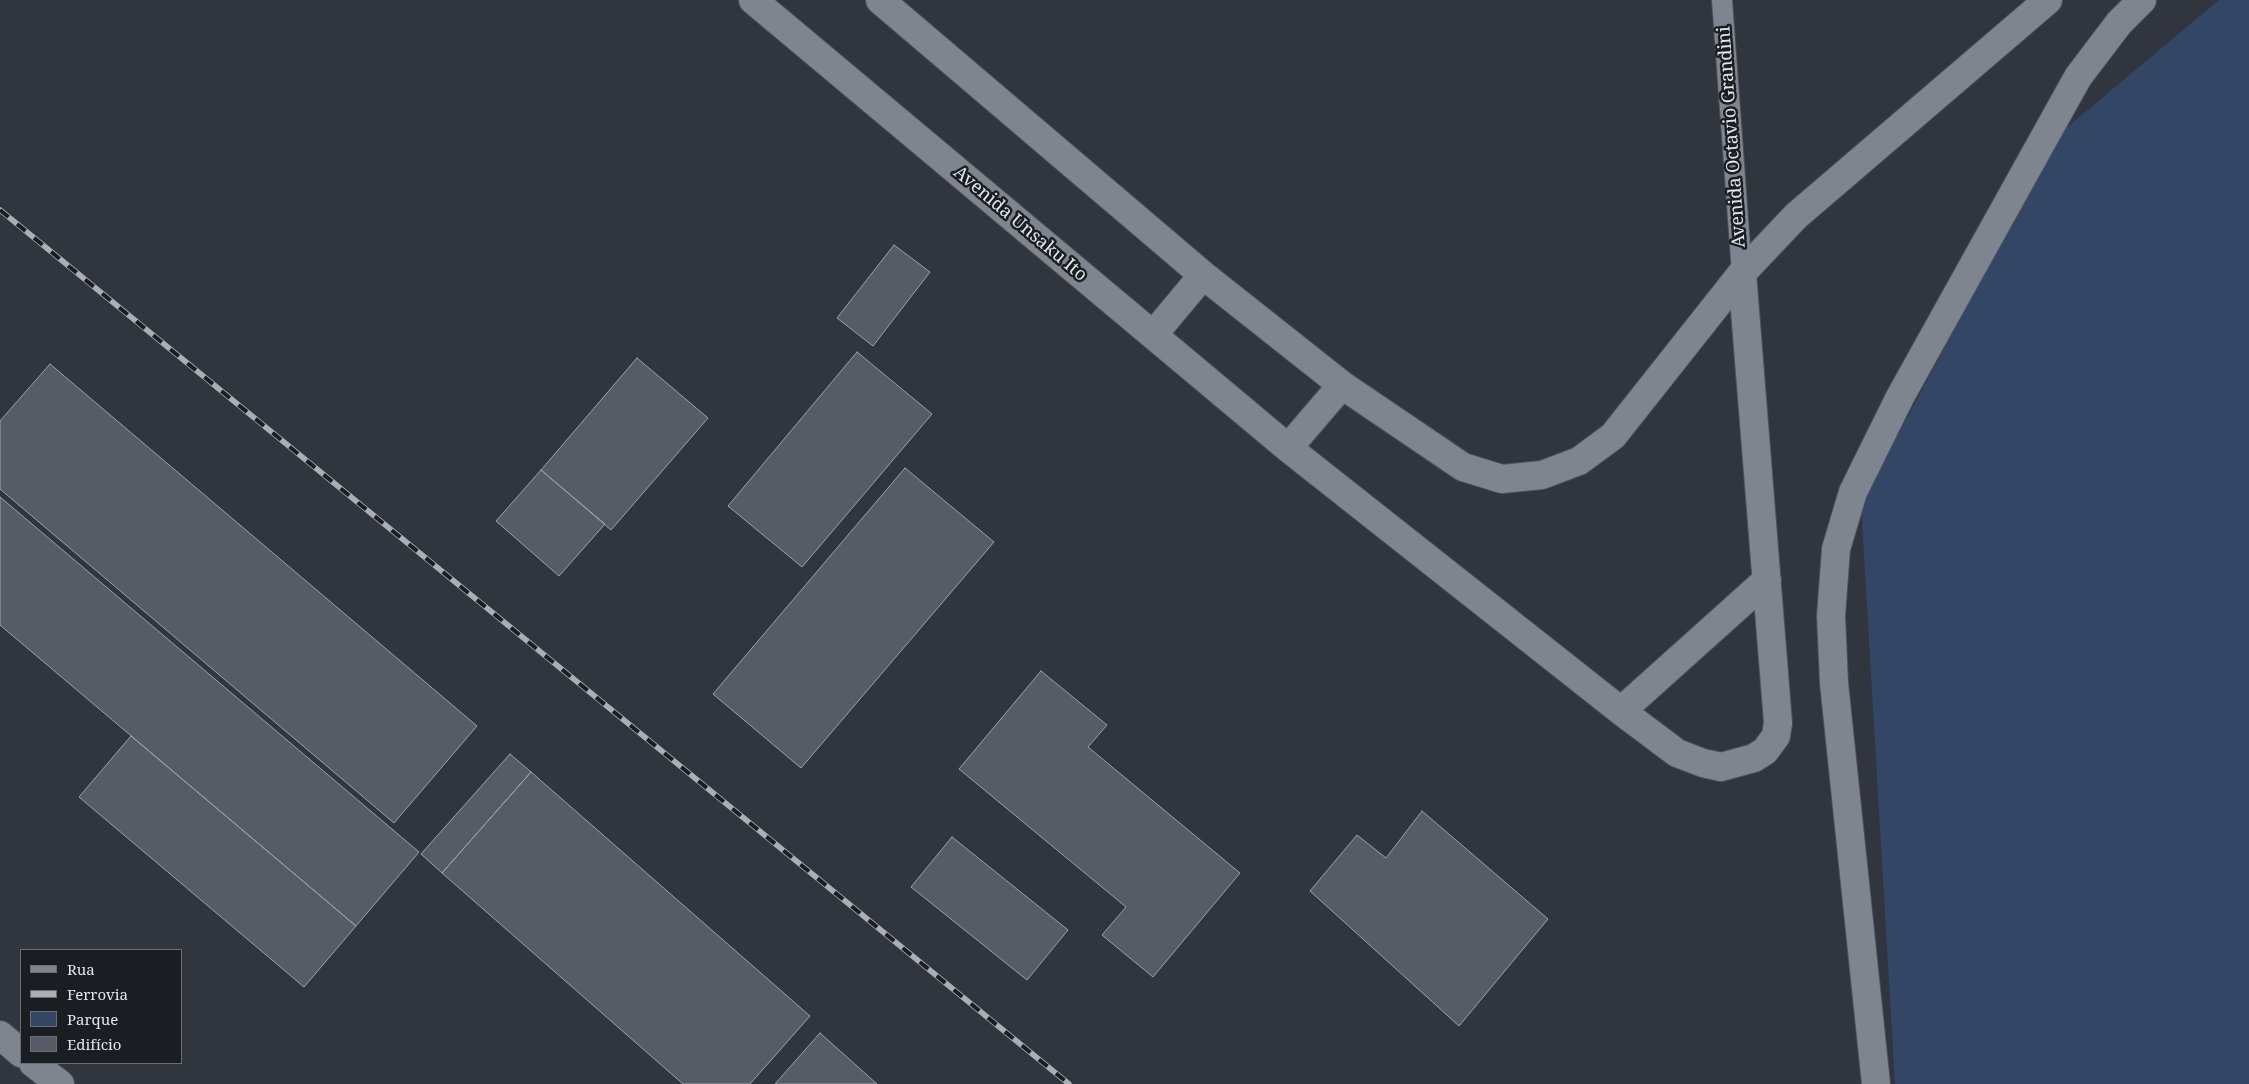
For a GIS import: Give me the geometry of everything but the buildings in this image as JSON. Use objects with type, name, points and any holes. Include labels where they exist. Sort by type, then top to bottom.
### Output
[{"type":"street","name":"Avenida Unsaku Ito","points":[[753,0],[1288,448],[1621,711],[1677,753],[1703,763],[1721,766],[1754,758],[1765,751],[1776,736],[1778,723],[1742,274]]},
{"type":"street","points":[[880,0],[1203,274],[1342,385],[1462,467],[1502,479],[1542,475],[1579,461],[1612,436],[1742,274],[1796,216],[2048,0]]},
{"type":"street","points":[[1876,1084],[1834,683],[1831,616],[1836,549],[1853,492],[1900,397],[2078,78],[2120,23],[2142,0]]},
{"type":"street","points":[[1153,335],[1203,274]]},
{"type":"street","points":[[1288,448],[1342,385]]},
{"type":"street","points":[[1621,711],[1767,580]]},
{"type":"street","points":[[0,1035],[20,1052]]},
{"type":"street","points":[[35,1064],[60,1084]]},
{"type":"lane","name":"Avenida Octavio Grandini","points":[[1722,0],[1742,274]]},
{"type":"green space","points":[[2219,0],[2249,0],[2249,1084],[1895,1084],[1861,504],[2059,134]]},
{"type":"railway","points":[[0,210],[1069,1084]]}]
